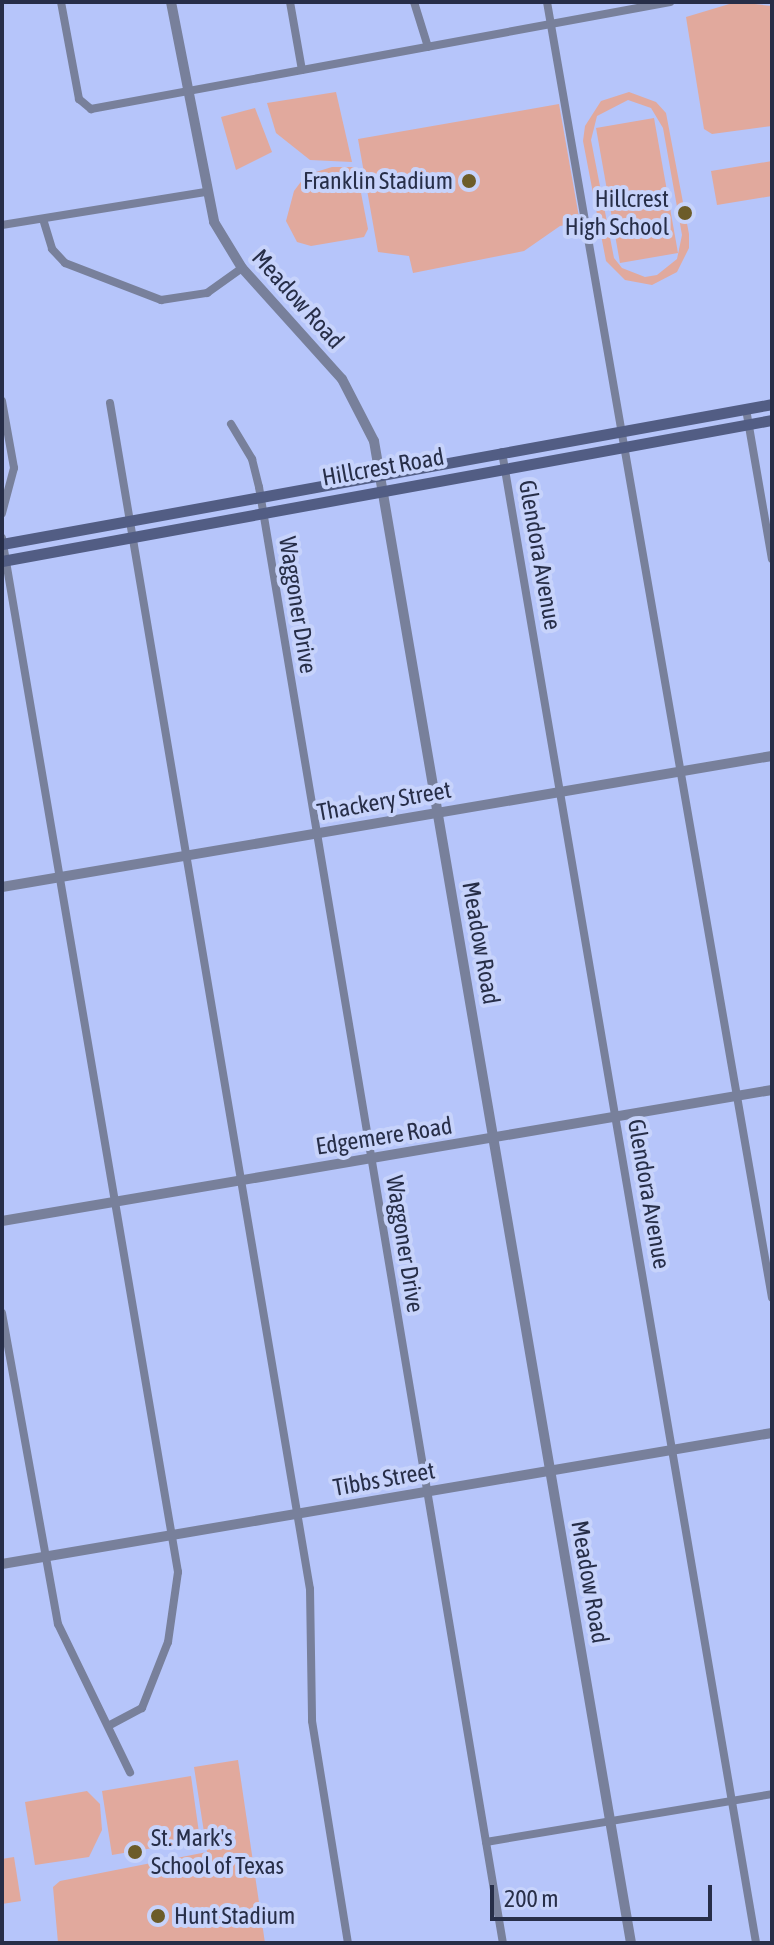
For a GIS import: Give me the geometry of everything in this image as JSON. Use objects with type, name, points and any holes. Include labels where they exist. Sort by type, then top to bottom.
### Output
[{"type":"main road","name":"Hillcrest Road","points":[[4,560],[133,535],[381,474],[772,404]]},
{"type":"main road","name":"Hillcrest Road","points":[[2,542],[130,521],[384,489],[772,420]]},
{"type":"street","points":[[61,2],[79,99],[94,109],[670,2]]},
{"type":"street","name":"Meadow Road","points":[[171,2],[205,192],[219,231],[242,268],[342,379],[370,431],[381,474],[631,1943]]},
{"type":"street","points":[[290,2],[302,70]]},
{"type":"street","points":[[414,2],[428,47]]},
{"type":"street","points":[[547,2],[624,431],[772,1298]]},
{"type":"street","points":[[2,225],[205,192]]},
{"type":"street","points":[[43,219],[52,249],[65,263],[161,300],[207,293],[242,268]]},
{"type":"street","points":[[2,401],[14,468],[2,513]]},
{"type":"street","points":[[110,403],[310,1589],[312,1721],[348,1943]]},
{"type":"street","points":[[746,409],[772,559]]},
{"type":"street","name":"Waggoner Drive","points":[[231,424],[252,459],[262,504],[503,1943]]},
{"type":"street","name":"Glendora Avenue","points":[[502,452],[756,1943]]},
{"type":"street","points":[[2,542],[173,1535],[178,1593],[168,1642],[142,1708],[110,1725]]},
{"type":"street","name":"Thackery Street","points":[[2,887],[772,756]]},
{"type":"street","name":"Edgemere Road","points":[[2,1221],[772,1090]]},
{"type":"street","points":[[2,1313],[43,1557],[58,1624],[110,1725],[130,1772]]},
{"type":"street","name":"Tibbs Street","points":[[2,1564],[772,1433]]},
{"type":"street","points":[[486,1842],[772,1794]]},
{"type":"shaded area","points":[[736,2],[772,6],[772,126],[712,134],[704,129],[686,17]]},
{"type":"shaded area","points":[[336,92],[352,162],[310,160],[276,133],[267,103]]},
{"type":"shaded area","points":[[629,92],[656,102],[666,113],[689,248],[677,272],[652,285],[625,280],[606,261],[583,141],[585,126],[601,101]],"holes":[[[628,100],[651,108],[663,128],[682,235],[677,259],[657,275],[645,277],[622,268],[614,258],[591,140],[597,116]]]},
{"type":"shaded area","name":"Franklin Stadium","points":[[559,104],[580,223],[560,226],[524,251],[413,273],[409,256],[378,252],[358,139]]},
{"type":"shaded area","points":[[255,108],[272,152],[236,170],[221,117]]},
{"type":"shaded area","points":[[654,118],[678,253],[620,263],[596,128]]},
{"type":"shaded area","points":[[772,161],[772,196],[717,205],[711,171]]},
{"type":"shaded area","points":[[332,167],[356,167],[368,229],[364,237],[311,246],[297,242],[286,221],[294,191],[306,175]]},
{"type":"shaded area","points":[[238,1760],[265,1943],[58,1943],[53,1887],[60,1881],[207,1852],[194,1767]]},
{"type":"shaded area","points":[[191,1776],[200,1840],[112,1855],[102,1791]]},
{"type":"shaded area","points":[[87,1791],[100,1804],[102,1830],[89,1857],[35,1865],[25,1802]]},
{"type":"shaded area","points":[[14,1857],[21,1901],[2,1904],[2,1859]]},
{"type":"place","name":"Franklin Stadium","points":[[469,181]]},
{"type":"place","name":"Hillcrest High School","points":[[685,213]]},
{"type":"place","name":"St. Mark's School of Texas","points":[[135,1852]]},
{"type":"place","name":"Hunt Stadium","points":[[158,1916]]}]
